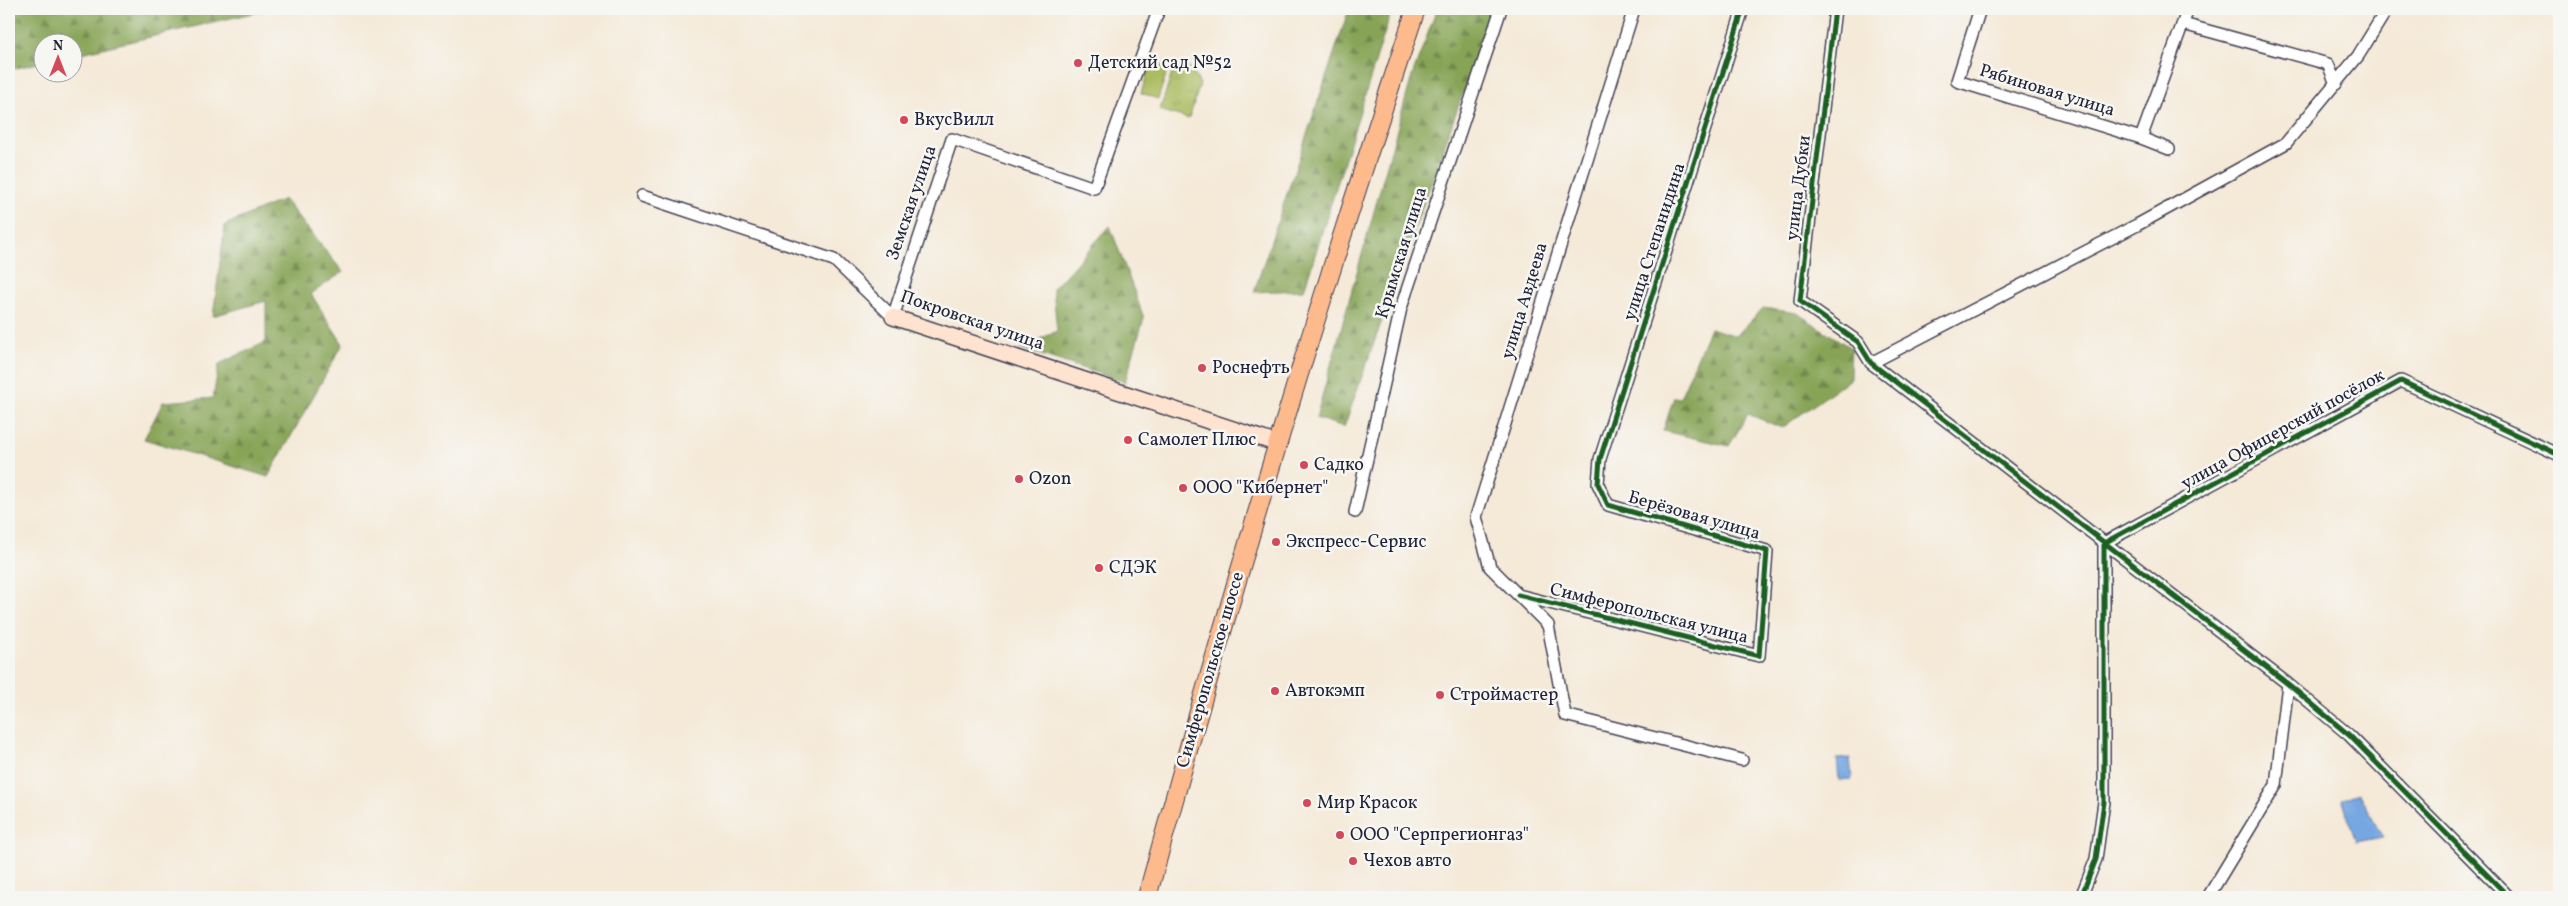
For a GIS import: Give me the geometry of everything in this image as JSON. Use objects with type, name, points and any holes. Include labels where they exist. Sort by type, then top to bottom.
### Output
[{"type":"main road","name":"Симферопольское шоссе","points":[[1147,897],[1177,786],[1278,444],[1416,9]]},
{"type":"street","name":"Земская улица","points":[[892,317],[952,139],[1094,188],[1159,9]]},
{"type":"street","name":"Крымская улица","points":[[1355,512],[1401,308],[1501,9]]},
{"type":"street","name":"улица Авдеева","points":[[1634,9],[1476,517],[1490,567],[1548,625],[1565,715],[1742,760]]},
{"type":"street","name":"улица Степанидина","points":[[1598,484],[1600,459],[1743,9]]},
{"type":"street","name":"улица Дубки","points":[[1835,9],[1800,301],[1858,342],[1871,363]]},
{"type":"street","name":"Рябиновая улица","points":[[1980,9],[1957,81],[2141,138],[2169,149]]},
{"type":"street","points":[[2141,138],[2188,9]]},
{"type":"street","points":[[2387,9],[2358,56],[2286,143],[2130,229],[1871,363],[2288,684],[2349,735],[2509,897]]},
{"type":"street","points":[[2183,24],[2328,64],[2336,84]]},
{"type":"street","name":"Покровская улица","points":[[642,196],[834,260],[892,317],[1278,444]]},
{"type":"street","name":"улица Офицерский посёлок","points":[[2104,543],[2402,381],[2559,455]]},
{"type":"street","name":"Берёзовая улица","points":[[1598,484],[1608,505],[1767,551]]},
{"type":"street","points":[[2081,897],[2096,859],[2104,802],[2104,543]]},
{"type":"street","name":"Симферопольская улица","points":[[1518,595],[1759,656],[1767,551]]},
{"type":"street","points":[[2208,897],[2276,785],[2288,684]]},
{"type":"green space","points":[[9,9],[270,9],[82,53],[82,32],[32,32],[32,64],[9,70]]},
{"type":"green space","points":[[1349,9],[1392,9],[1304,290],[1254,292]]},
{"type":"green space","points":[[1437,9],[1493,9],[1344,427],[1316,418],[1412,76]]},
{"type":"green space","points":[[1151,62],[1168,68],[1158,99],[1141,93]]},
{"type":"green space","points":[[1175,64],[1191,69],[1200,84],[1189,119],[1160,110]]},
{"type":"green space","points":[[284,199],[343,272],[311,294],[343,344],[268,477],[144,439],[163,402],[213,398],[219,364],[266,342],[266,301],[213,316],[225,225]]},
{"type":"green space","points":[[1110,226],[1144,318],[1125,382],[1020,348],[1057,331],[1053,289]]},
{"type":"green space","points":[[1763,308],[1797,313],[1851,348],[1850,379],[1782,428],[1748,414],[1729,446],[1663,431],[1674,397],[1680,398],[1710,328],[1736,336]]},
{"type":"water","points":[[1850,758],[1852,779],[1839,780],[1837,759]]},
{"type":"water","points":[[2359,793],[2383,837],[2356,842],[2342,799]]},
{"type":"cycle path","points":[[1518,595],[1759,656],[1767,551],[1608,505],[1598,484],[1600,459],[1743,9]]},
{"type":"cycle path","points":[[1835,9],[1800,301],[1858,342],[1871,363],[2288,684],[2349,735],[2509,897]]},
{"type":"cycle path","points":[[2081,897],[2096,859],[2104,802],[2104,543],[2401,381],[2559,455]]},
{"type":"place","name":"Детский сад №52","points":[[1078,63]]},
{"type":"place","name":"ВкусВилл","points":[[904,120]]},
{"type":"place","name":"Роснефть","points":[[1202,368]]},
{"type":"place","name":"Самолет Плюс","points":[[1128,440]]},
{"type":"place","name":"Садко","points":[[1304,465]]},
{"type":"place","name":"Ozon","points":[[1019,479]]},
{"type":"place","name":"ООО \"Кибернет\"","points":[[1183,488]]},
{"type":"place","name":"Экспресс-Сервис","points":[[1276,542]]},
{"type":"place","name":"СДЭК","points":[[1099,568]]},
{"type":"place","name":"Автокэмп","points":[[1275,691]]},
{"type":"place","name":"Строймастер","points":[[1440,695]]},
{"type":"place","name":"Мир Красок","points":[[1307,803]]},
{"type":"place","name":"ООО \"Серпрегионгаз\"","points":[[1340,835]]},
{"type":"place","name":"Чехов авто","points":[[1353,861]]}]
